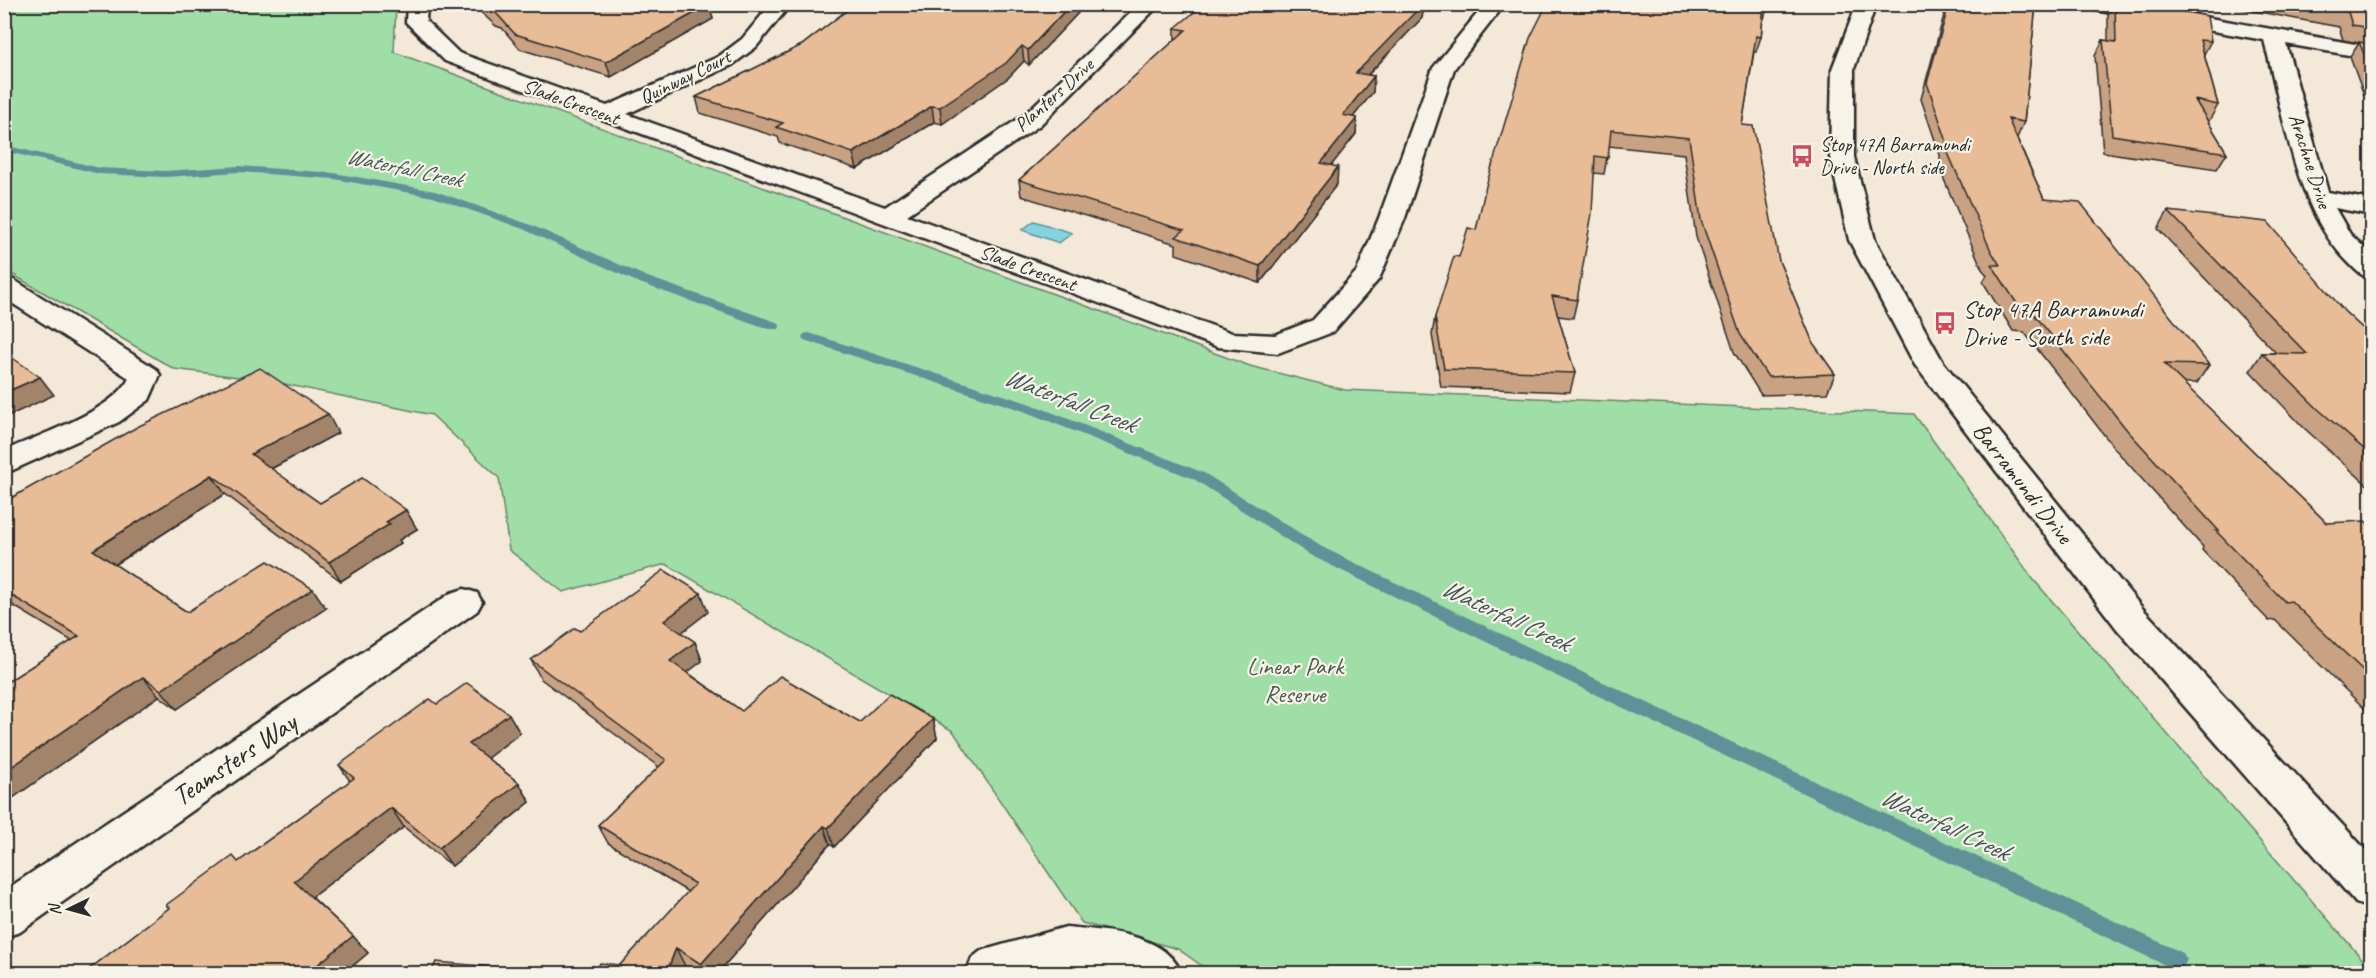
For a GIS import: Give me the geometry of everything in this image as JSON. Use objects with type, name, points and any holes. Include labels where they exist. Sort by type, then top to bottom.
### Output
[{"type":"street","name":"Slade Crescent","points":[[417,4],[416,22],[452,57],[1228,342],[1278,344],[1323,326],[1369,273],[1392,218],[1444,68],[1496,4]]},
{"type":"street","name":"Quinway Court","points":[[606,115],[725,61],[749,43],[782,4]]},
{"type":"street","name":"Planters Drive","points":[[889,216],[1032,120],[1150,4]]},
{"type":"street","name":"Barramundi Drive","points":[[1867,4],[1843,69],[1842,157],[1862,240],[1930,364],[2130,619],[2372,889]]},
{"type":"street","points":[[2095,4],[2274,38],[2372,53]]},
{"type":"street","name":"Arachne Drive","points":[[2274,38],[2317,197],[2339,238],[2372,271]]},
{"type":"street","points":[[2317,197],[2372,208]]},
{"type":"street","points":[[4,286],[145,375],[138,393],[108,415],[4,464]]},
{"type":"street","name":"Teamsters Way","points":[[4,917],[464,602]]},
{"type":"street","points":[[989,974],[997,967],[1066,948],[1128,956],[1159,974]]},
{"type":"green space","name":"Linear Park Reserve","points":[[5,5],[396,5],[394,52],[1250,366],[1345,390],[1914,414],[2033,579],[2371,969],[2371,973],[1212,973],[1178,949],[1082,923],[953,731],[666,564],[563,592],[509,550],[499,478],[432,415],[270,381],[174,369],[5,270]]},
{"type":"water","points":[[1034,221],[1072,233],[1059,243],[1022,230]]},
{"type":"building","points":[[483,4],[709,5],[606,62],[515,34],[496,13],[491,12]]},
{"type":"building","points":[[855,4],[945,4],[968,8],[963,4],[1071,4],[1028,50],[1022,46],[1006,63],[940,107],[932,106],[853,153],[776,127],[783,123],[696,97],[802,45]]},
{"type":"building","points":[[1204,4],[1423,4],[1356,73],[1374,76],[1343,115],[1357,118],[1321,163],[1338,167],[1260,266],[1176,237],[1184,230],[1019,180],[1186,30],[1175,28]]},
{"type":"building","points":[[1547,4],[1764,4],[1761,37],[1756,36],[1742,125],[1753,126],[1779,261],[1813,343],[1835,374],[1768,377],[1740,334],[1701,220],[1689,138],[1611,130],[1608,158],[1595,156],[1592,213],[1577,300],[1552,296],[1575,373],[1444,369],[1435,317],[1454,256],[1459,257],[1468,228],[1476,230],[1486,186],[1530,38]]},
{"type":"building","points":[[1949,4],[2036,4],[2024,122],[2008,119],[2044,199],[2080,202],[2209,365],[2164,364],[2327,523],[2365,521],[2372,527],[2372,679],[2291,601],[2285,602],[2216,531],[2219,531],[2127,430],[2034,314],[2023,313],[1992,265],[2000,265],[1991,251],[1948,153],[1946,139],[1927,83]]},
{"type":"building","points":[[2115,4],[2142,4],[2207,16],[2211,41],[2200,40],[2218,105],[2195,100],[2227,153],[2112,135],[2103,40],[2116,42]]},
{"type":"building","points":[[2307,4],[2372,4],[2372,28],[2352,25],[2348,12]]},
{"type":"building","points":[[2359,42],[2372,44],[2372,74]]},
{"type":"building","points":[[2168,211],[2268,222],[2345,312],[2372,337],[2372,456],[2318,409],[2262,353],[2307,354]]},
{"type":"building","points":[[4,352],[40,377],[4,393]]},
{"type":"building","points":[[260,368],[328,414],[251,454],[320,503],[362,478],[406,510],[386,522],[390,524],[329,562],[212,475],[93,550],[187,612],[268,561],[313,589],[161,690],[143,677],[4,772],[4,684],[79,636],[4,591],[4,502],[137,427]]},
{"type":"building","points":[[664,570],[701,593],[664,621],[695,642],[670,661],[742,711],[780,676],[860,722],[889,694],[933,719],[828,828],[824,826],[701,964],[676,948],[666,974],[595,974],[600,963],[620,965],[695,884],[598,825],[666,760],[531,660],[575,628],[580,631]]},
{"type":"building","points":[[467,683],[509,714],[469,744],[519,783],[439,848],[391,808],[294,881],[353,936],[306,974],[83,974],[169,908],[166,905],[233,856],[238,862],[354,778],[339,765],[430,699],[437,704]]},
{"type":"building","points":[[436,962],[573,974],[430,974]]},
{"type":"waterway","name":"Waterfall Creek","points":[[4,148],[100,171],[165,174],[239,169],[334,176],[435,194],[527,227],[641,279],[774,326]]},
{"type":"waterway","name":"Waterfall Creek","points":[[809,337],[1026,407],[1199,476],[1316,551],[1535,658],[2176,960]]},
{"type":"place","name":"Stop 47A Barramundi Drive - North side","points":[[1802,156]]},
{"type":"place","name":"Stop 47A Barramundi Drive - South side","points":[[1945,323]]}]
